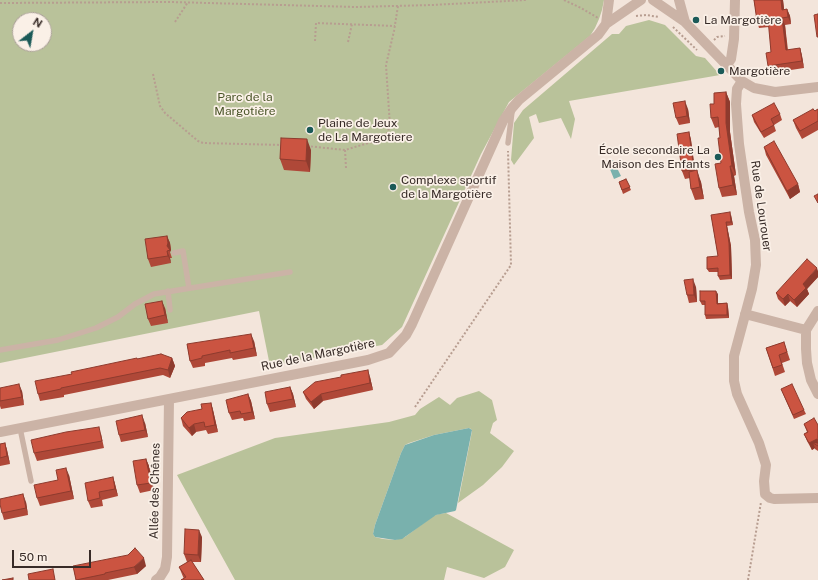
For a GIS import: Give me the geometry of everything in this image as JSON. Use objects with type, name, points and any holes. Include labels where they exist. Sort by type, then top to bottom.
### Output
[{"type":"street","points":[[606,24],[609,0]]},
{"type":"street","name":"Rue de la Margotière","points":[[0,432],[368,360],[389,353],[406,335],[504,121],[512,108],[519,100],[598,35],[606,24],[641,0]]},
{"type":"street","points":[[653,0],[685,22],[742,81],[754,88],[775,92],[818,87]]},
{"type":"street","points":[[679,0],[685,22]]},
{"type":"street","points":[[727,65],[731,59],[734,39],[735,0]]},
{"type":"street","name":"Rue de Lourouer","points":[[742,81],[737,89],[736,104],[739,144],[755,240],[756,265],[752,289],[733,364],[734,381],[742,405],[759,443],[766,465],[764,490],[767,495]]},
{"type":"street","points":[[818,311],[806,330],[807,363],[811,380],[818,394]]},
{"type":"street","points":[[745,314],[806,330]]},
{"type":"street","name":"Allée des Chênes","points":[[156,580],[165,569],[167,557],[169,399]]},
{"type":"street","points":[[767,495],[774,498],[818,498]]},
{"type":"lane","points":[[508,143],[512,108]]},
{"type":"lane","points":[[174,253],[183,251],[189,288]]},
{"type":"lane","points":[[0,350],[58,340],[96,328],[154,294],[290,272]]},
{"type":"lane","points":[[168,291],[170,310]]},
{"type":"lane","points":[[20,428],[30,481]]},
{"type":"path","points":[[0,3],[188,2],[356,7],[526,0]]},
{"type":"path","points":[[564,0],[581,8],[606,24]]},
{"type":"path","points":[[175,22],[188,2]]},
{"type":"path","points":[[306,146],[346,150],[385,138],[390,126],[386,65],[398,6]]},
{"type":"path","points":[[632,18],[646,15],[657,16],[663,20]]},
{"type":"path","points":[[668,22],[697,51],[701,51],[708,45]]},
{"type":"path","points":[[315,41],[316,23],[395,26]]},
{"type":"path","points":[[348,42],[352,24]]},
{"type":"path","points":[[153,74],[160,106],[165,113],[198,141],[202,143],[282,145]]},
{"type":"path","points":[[415,407],[511,265],[508,143]]},
{"type":"path","points":[[346,150],[346,168]]},
{"type":"path","points":[[748,580],[758,512],[762,498],[767,495]]},
{"type":"green space","name":"Parc de la Margotière","points":[[0,0],[604,0],[599,19],[590,36],[509,102],[481,154],[402,327],[382,345],[275,365],[274,361],[269,361],[259,311],[0,363]]},
{"type":"green space","points":[[649,20],[665,25],[696,56],[705,58],[720,75],[569,101],[575,119],[571,139],[561,118],[539,123],[536,114],[529,117],[534,138],[514,165],[511,160],[514,123],[523,110],[612,34],[619,34],[626,26]]},
{"type":"green space","points":[[479,391],[492,400],[497,420],[493,423],[490,433],[514,451],[502,467],[483,485],[458,503],[472,431],[471,429],[469,428],[434,435],[405,445],[373,534],[375,537],[395,540],[405,537],[433,516],[446,513],[514,550],[505,567],[484,578],[447,567],[444,580],[235,580],[177,475],[275,438],[389,422],[415,415],[420,409],[439,397],[450,405],[457,398]]},
{"type":"water","points":[[613,160],[621,176],[614,179],[607,162]]},
{"type":"water","points":[[469,428],[472,430],[456,510],[436,515],[402,539],[395,540],[375,537],[373,534],[375,525],[405,445],[434,435]]},
{"type":"building","points":[[754,0],[781,0],[782,10],[787,9],[788,17],[782,18],[786,50],[800,48],[802,61],[768,66],[766,53],[771,52],[768,19],[757,21]]},
{"type":"building","points":[[818,14],[818,37],[817,37],[814,15]]},
{"type":"building","points":[[726,92],[726,123],[733,185],[719,188],[715,164],[721,163],[718,138],[720,138],[718,117],[711,118],[710,104],[714,104],[714,93]]},
{"type":"building","points":[[685,101],[687,116],[676,118],[673,103]]},
{"type":"building","points":[[774,103],[780,114],[771,119],[774,125],[761,132],[752,115]]},
{"type":"building","points":[[813,109],[815,111],[818,109],[818,121],[800,131],[793,120]]},
{"type":"building","points":[[689,132],[694,170],[682,171],[677,134]]},
{"type":"building","points":[[281,138],[307,139],[306,161],[280,159]]},
{"type":"building","points":[[774,141],[798,184],[787,191],[764,147]]},
{"type":"building","points":[[697,170],[700,187],[691,189],[689,172]]},
{"type":"building","points":[[626,179],[630,187],[622,190],[619,182]]},
{"type":"building","points":[[818,194],[818,203],[814,196]]},
{"type":"building","points":[[730,212],[731,222],[726,222],[729,243],[730,275],[718,276],[718,268],[707,269],[707,257],[718,256],[711,215]]},
{"type":"building","points":[[167,236],[167,246],[170,250],[167,251],[168,256],[148,259],[145,239]]},
{"type":"building","points":[[807,259],[817,268],[803,284],[806,288],[794,300],[788,294],[783,299],[776,293]]},
{"type":"building","points":[[693,279],[694,295],[687,295],[684,280]]},
{"type":"building","points":[[700,291],[716,291],[717,304],[727,303],[727,315],[705,315],[705,301],[700,301]]},
{"type":"building","points":[[162,301],[165,315],[148,319],[145,304]]},
{"type":"building","points":[[251,334],[254,348],[230,353],[230,350],[202,356],[202,358],[190,361],[187,344]]},
{"type":"building","points":[[784,342],[787,352],[779,355],[782,365],[773,368],[766,348]]},
{"type":"building","points":[[161,354],[172,358],[168,370],[160,368],[38,394],[35,381],[72,374],[71,372]]},
{"type":"building","points":[[368,370],[370,383],[321,394],[311,402],[303,392],[315,382]]},
{"type":"building","points":[[19,384],[22,397],[0,401],[0,388]]},
{"type":"building","points":[[792,384],[804,410],[793,415],[781,389]]},
{"type":"building","points":[[290,387],[293,399],[267,404],[265,392]]},
{"type":"building","points":[[248,394],[252,412],[241,414],[240,411],[229,413],[226,400]]},
{"type":"building","points":[[211,403],[215,425],[205,427],[204,422],[194,424],[189,428],[181,418],[187,412],[202,409],[201,404]]},
{"type":"building","points":[[142,415],[145,430],[119,435],[116,421]]},
{"type":"building","points":[[814,418],[818,425],[818,441],[817,439],[809,443],[804,434],[808,432],[804,424]]},
{"type":"building","points":[[99,427],[102,441],[34,453],[31,440],[66,432]]},
{"type":"building","points":[[5,443],[7,456],[0,458],[0,444]]},
{"type":"building","points":[[146,459],[151,483],[137,485],[133,461]]},
{"type":"building","points":[[66,468],[71,491],[37,498],[34,485],[58,480],[56,470]]},
{"type":"building","points":[[113,477],[115,489],[99,492],[100,498],[88,501],[85,483]]},
{"type":"building","points":[[23,494],[26,508],[2,513],[0,499]]},
{"type":"building","points":[[185,529],[199,530],[198,555],[184,554]]},
{"type":"building","points":[[135,548],[144,558],[134,567],[76,580],[73,566],[128,555]]},
{"type":"building","points":[[191,560],[204,580],[181,580],[186,577],[179,567]]},
{"type":"building","points":[[53,569],[55,580],[29,580],[28,574]]},
{"type":"building","points":[[13,578],[13,580],[2,580]]},
{"type":"place","name":"La Margotière","points":[[696,20]]},
{"type":"place","name":"Margotière","points":[[721,71]]},
{"type":"place","name":"Plaine de Jeux de La Margotiere","points":[[310,130]]},
{"type":"place","name":"École secondaire La Maison des Enfants","points":[[718,157]]},
{"type":"place","name":"Complexe sportif de la Margotière","points":[[393,187]]}]
